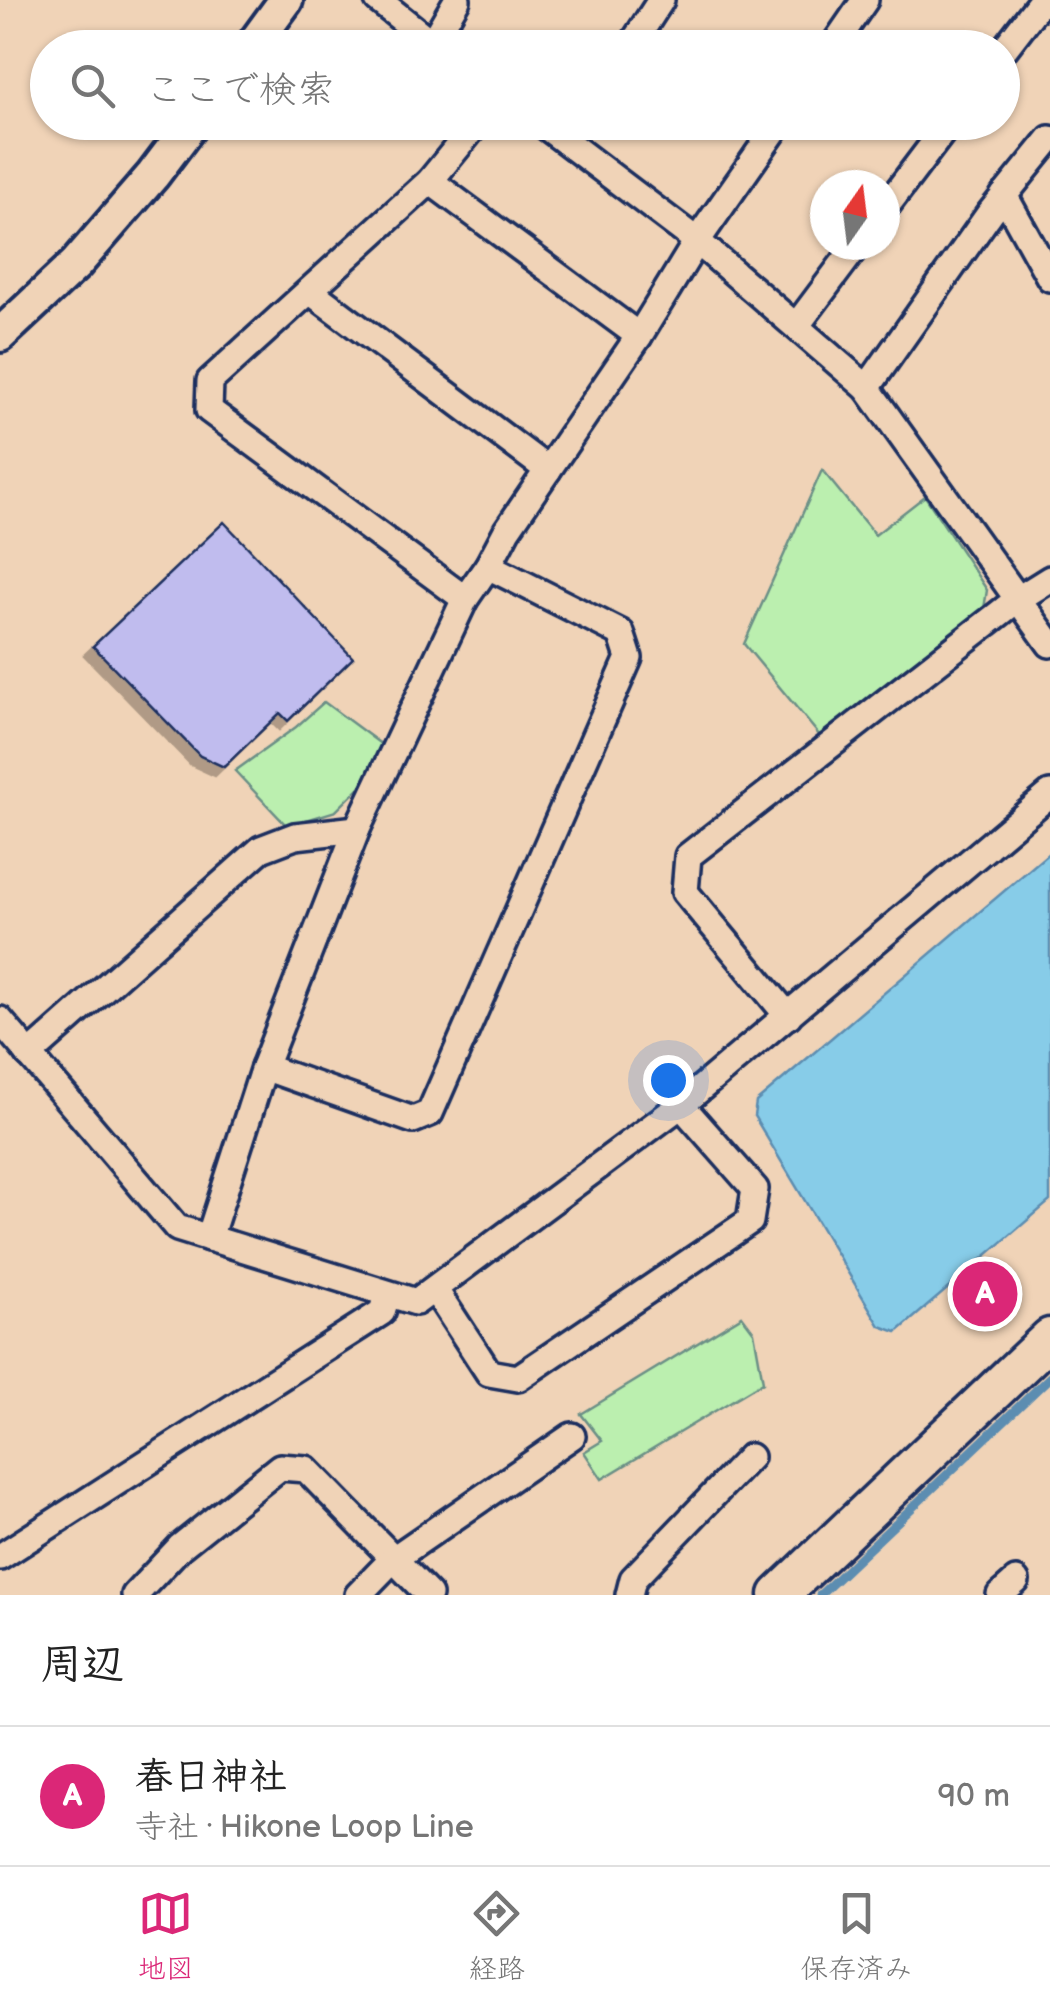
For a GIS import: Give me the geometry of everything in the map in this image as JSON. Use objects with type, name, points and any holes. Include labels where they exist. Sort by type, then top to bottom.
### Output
[{"type":"main road","points":[[778,1595],[1050,1338]]},
{"type":"street","points":[[264,30],[286,0]]},
{"type":"street","points":[[378,0],[416,30]]},
{"type":"street","points":[[442,30],[457,0]]},
{"type":"street","points":[[642,30],[661,0]]},
{"type":"street","points":[[844,30],[865,0]]},
{"type":"street","points":[[1019,30],[1042,0]]},
{"type":"street","points":[[867,388],[1004,195],[1050,139]]},
{"type":"street","points":[[0,335],[76,264],[179,140]]},
{"type":"street","points":[[463,140],[430,181],[210,381],[209,410],[465,599]]},
{"type":"street","points":[[583,140],[867,388],[1050,644]]},
{"type":"street","points":[[208,1238],[264,1067],[357,829],[465,599],[768,140]]},
{"type":"street","points":[[900,188],[936,140]]},
{"type":"street","points":[[430,181],[639,336]]},
{"type":"street","points":[[1004,195],[1050,278]]},
{"type":"street","points":[[797,325],[846,260]]},
{"type":"street","points":[[310,291],[548,470]]},
{"type":"street","points":[[264,1067],[413,1120],[430,1113],[628,658],[621,633],[488,566]]},
{"type":"street","points":[[788,1016],[685,892],[688,856],[1018,599],[1050,579]]},
{"type":"street","points":[[0,1020],[177,1228],[416,1302],[680,1105],[1050,794]]},
{"type":"street","points":[[29,1055],[261,849],[295,836],[357,829]]},
{"type":"street","points":[[435,1290],[490,1373],[518,1378],[750,1221],[756,1190],[680,1105]]},
{"type":"street","points":[[0,1556],[382,1312],[387,1295]]},
{"type":"street","points":[[358,1595],[392,1560],[572,1436]]},
{"type":"street","points":[[630,1595],[633,1579],[750,1456]]},
{"type":"street","points":[[135,1595],[180,1547],[280,1467],[306,1469],[428,1595]]},
{"type":"green space","points":[[822,470],[875,535],[925,496],[987,590],[984,609],[820,736],[744,644]]},
{"type":"green space","points":[[324,702],[382,745],[364,783],[336,811],[287,826],[235,771]]},
{"type":"green space","points":[[742,1316],[754,1332],[763,1382],[602,1479],[584,1452],[602,1441],[581,1414]]},
{"type":"water","points":[[1050,852],[1050,1201],[897,1332],[880,1326],[754,1116],[756,1102]]},
{"type":"building","points":[[224,522],[353,658],[288,721],[280,713],[224,767],[200,756],[93,646]]},
{"type":"waterway","points":[[820,1595],[1050,1377]]},
{"type":"place","name":"春日神社","points":[[985,1294]]}]
